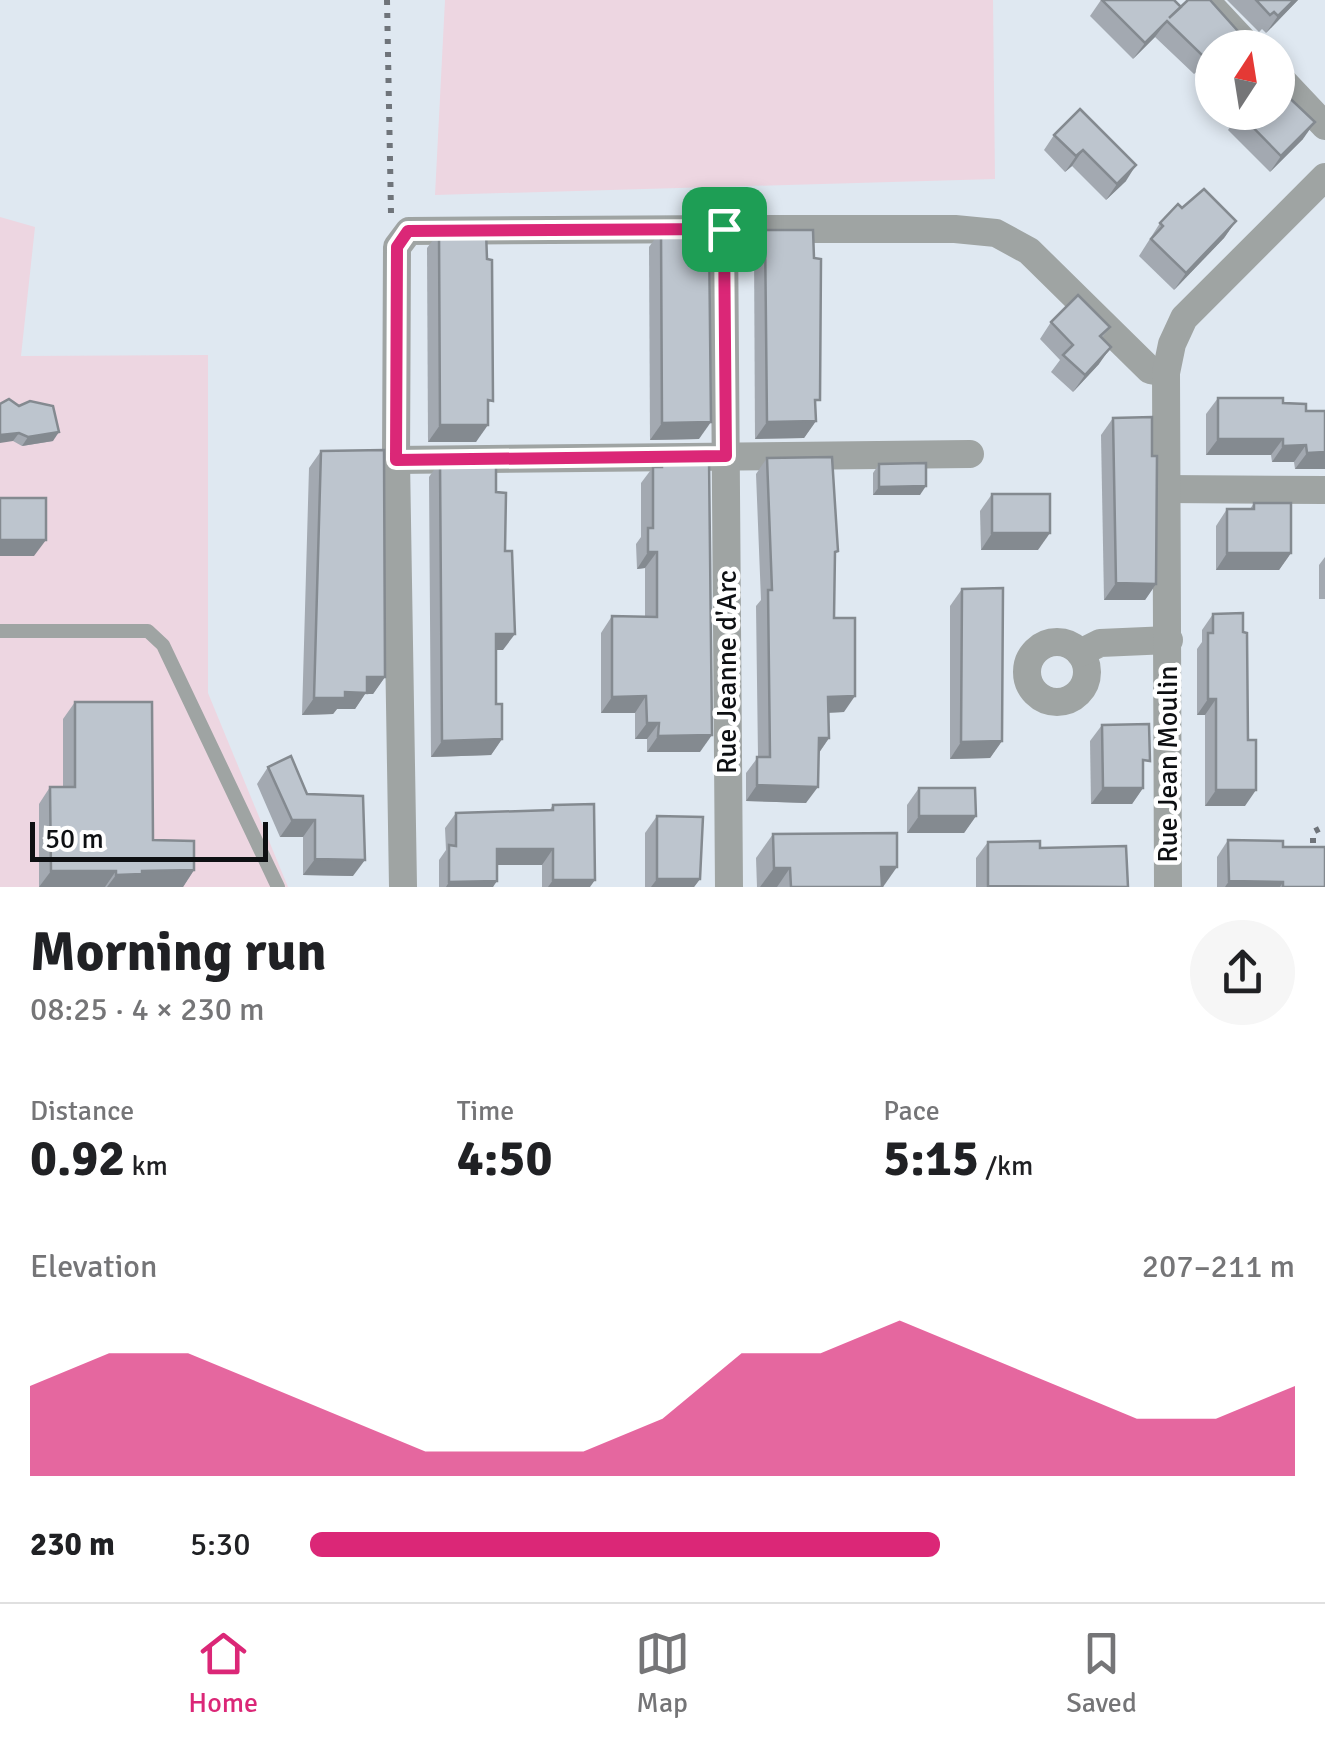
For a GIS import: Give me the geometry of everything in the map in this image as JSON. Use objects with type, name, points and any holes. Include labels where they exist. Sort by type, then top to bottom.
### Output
[{"type":"street","points":[[1205,0],[1233,30]]},
{"type":"street","points":[[1295,94],[1325,126]]},
{"type":"street","name":"Rue Jean Moulin","points":[[1168,887],[1166,373],[1172,344],[1184,318],[1325,177]]},
{"type":"street","name":"Rue Jeanne d'Arc","points":[[724,229],[729,887]]},
{"type":"street","points":[[404,887],[396,460],[397,247],[408,231],[956,229],[996,233],[1029,251],[1150,370],[1166,373]]},
{"type":"street","points":[[396,460],[970,454]]},
{"type":"street","points":[[1166,490],[1325,490]]},
{"type":"street","name":"Rue Jean Moulin","points":[[1080,652],[1100,644],[1169,640]]},
{"type":"lane","points":[[0,630],[148,632],[155,638],[162,645],[278,887]]},
{"type":"path","points":[[387,0],[391,215],[408,231]]},
{"type":"path","points":[[1312,869],[1313,832],[1325,826]]},
{"type":"shaded area","points":[[445,0],[993,0],[995,179],[435,195]]},
{"type":"shaded area","points":[[0,217],[35,227],[21,356],[208,355],[208,693],[288,887],[0,887]]},
{"type":"building","points":[[1102,0],[1174,0],[1181,7],[1188,0],[1210,0],[1237,30],[1195,30],[1195,48],[1167,21],[1145,43]]},
{"type":"building","points":[[1256,0],[1294,0],[1278,16],[1274,12],[1270,15]]},
{"type":"building","points":[[1295,103],[1315,122],[1281,156],[1256,130],[1295,130]]},
{"type":"building","points":[[1080,109],[1136,165],[1117,184],[1083,150],[1076,156],[1054,135]]},
{"type":"building","points":[[1204,189],[1236,221],[1186,273],[1151,239],[1178,204],[1182,208]]},
{"type":"building","points":[[661,230],[709,230],[711,422],[662,423]]},
{"type":"building","points":[[765,230],[813,230],[814,258],[821,259],[820,400],[815,400],[816,421],[767,422]]},
{"type":"building","points":[[486,231],[487,259],[492,260],[493,401],[488,400],[488,425],[440,425],[439,232]]},
{"type":"building","points":[[1078,295],[1110,327],[1100,336],[1111,347],[1085,375],[1063,355],[1073,345],[1051,322]]},
{"type":"building","points":[[1218,398],[1283,398],[1283,403],[1306,404],[1306,411],[1325,411],[1325,452],[1307,453],[1306,445],[1283,446],[1283,439],[1218,439]]},
{"type":"building","points":[[9,399],[19,406],[30,401],[53,406],[59,432],[28,437],[19,433],[0,435],[0,404]]},
{"type":"building","points":[[1152,417],[1152,456],[1157,456],[1156,584],[1116,583],[1113,418]]},
{"type":"building","points":[[384,450],[385,677],[367,677],[367,693],[345,692],[345,698],[314,698],[321,451]]},
{"type":"building","points":[[832,457],[838,551],[834,618],[855,618],[855,696],[828,697],[829,738],[819,738],[818,787],[757,785],[757,757],[770,757],[768,590],[772,590],[767,458]]},
{"type":"building","points":[[709,458],[712,735],[658,736],[659,723],[647,723],[646,696],[612,697],[612,616],[657,617],[657,552],[648,552],[648,528],[653,528],[653,467],[662,467],[662,459]]},
{"type":"building","points":[[496,460],[496,492],[506,493],[505,551],[512,551],[515,634],[496,634],[496,704],[502,704],[502,739],[442,741],[440,461]]},
{"type":"building","points":[[926,463],[926,486],[879,487],[879,464]]},
{"type":"building","points":[[992,494],[1050,494],[1050,533],[992,533]]},
{"type":"building","points":[[0,498],[46,498],[46,540],[0,540]]},
{"type":"building","points":[[1254,503],[1291,503],[1291,553],[1227,553],[1227,509],[1254,509]]},
{"type":"building","points":[[1003,588],[1002,741],[961,742],[962,589]]},
{"type":"building","points":[[1243,613],[1243,632],[1247,633],[1248,740],[1256,740],[1256,790],[1216,790],[1216,699],[1208,699],[1208,633],[1213,633],[1213,614]]},
{"type":"building","points":[[75,702],[152,702],[153,840],[194,841],[194,870],[116,875],[116,871],[51,871],[50,787],[75,787]]},
{"type":"building","points":[[1149,724],[1150,761],[1143,760],[1143,788],[1103,788],[1102,725]]},
{"type":"building","points":[[291,756],[307,794],[363,796],[365,860],[315,859],[315,820],[292,820],[268,767]]},
{"type":"building","points":[[919,788],[975,788],[976,816],[919,816]]},
{"type":"building","points":[[594,804],[595,880],[553,880],[553,849],[497,849],[497,881],[449,882],[449,845],[456,846],[456,813],[553,810],[553,805]]},
{"type":"building","points":[[657,816],[703,817],[700,879],[657,879]]},
{"type":"building","points":[[897,833],[897,867],[881,867],[882,887],[791,887],[790,868],[774,868],[773,834]]},
{"type":"building","points":[[1228,840],[1283,841],[1283,847],[1325,847],[1325,887],[1229,881]]},
{"type":"building","points":[[1040,841],[1040,848],[1126,846],[1128,887],[988,886],[988,842]]},
{"type":"route","points":[[724,229],[726,456],[396,460],[397,247],[408,231],[724,229]]}]
